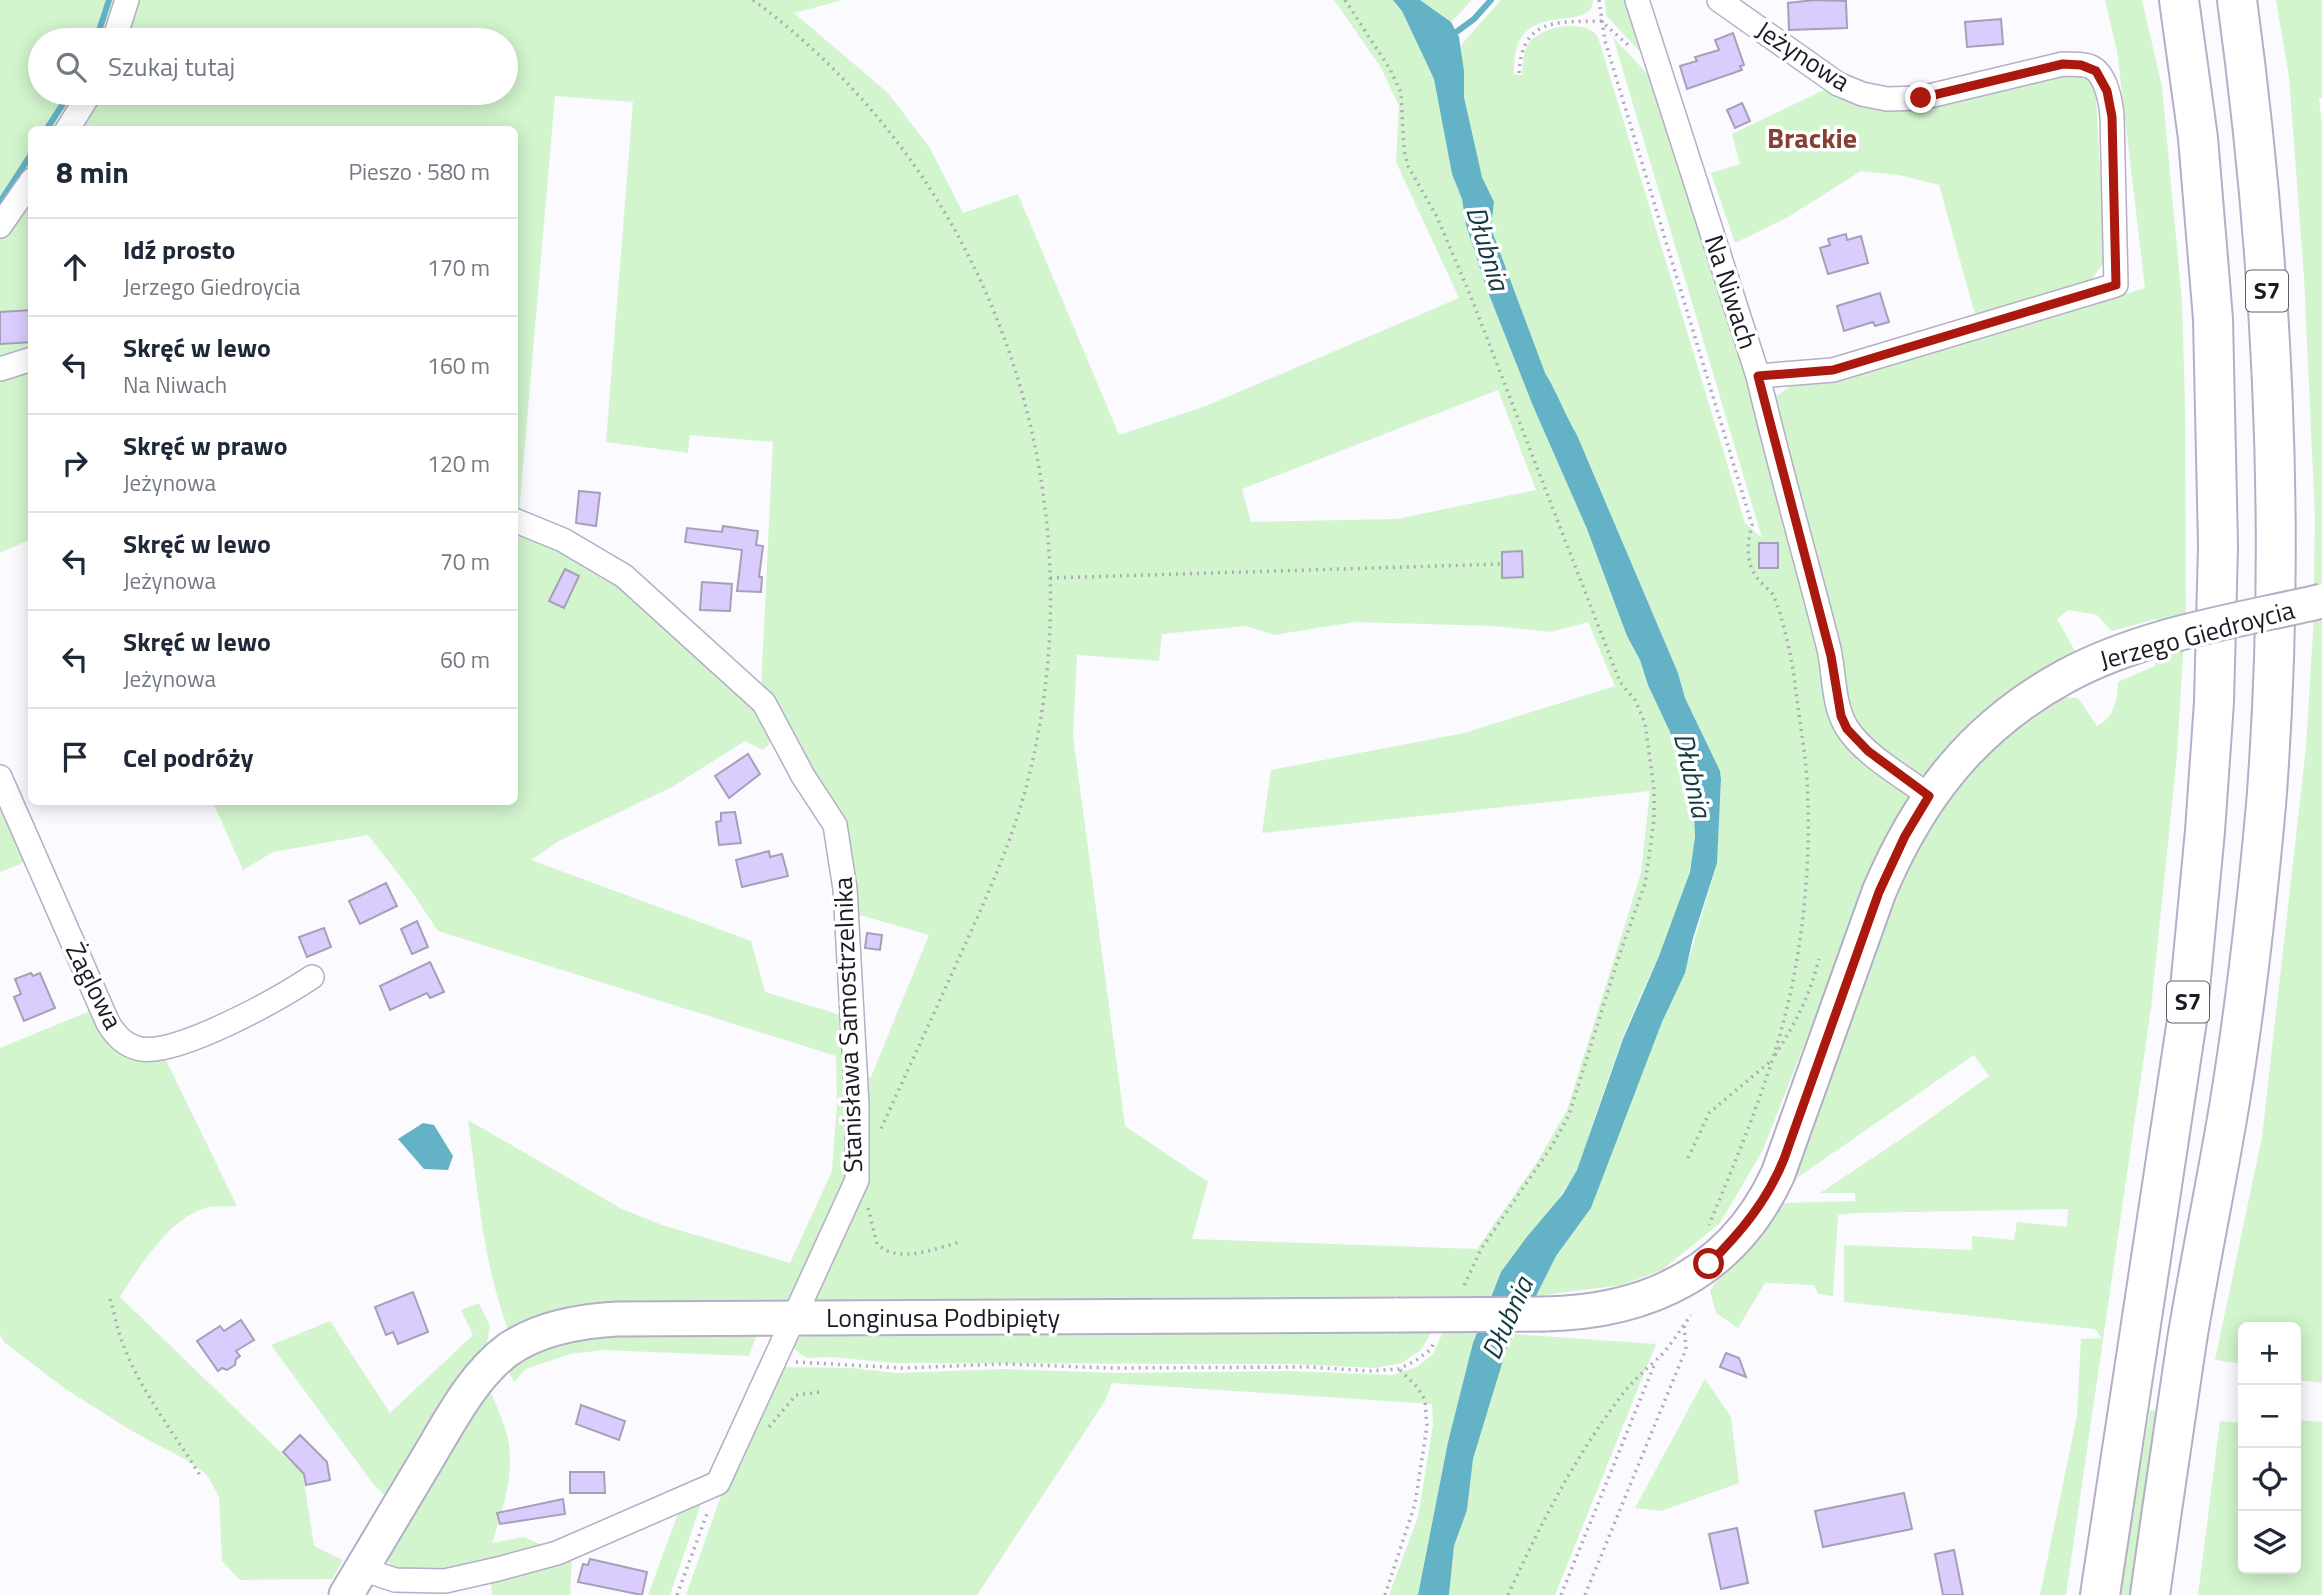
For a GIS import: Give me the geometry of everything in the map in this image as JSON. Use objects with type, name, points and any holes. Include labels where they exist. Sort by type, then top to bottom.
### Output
[{"type":"highway","name":"S7","points":[[2100,1595],[2187,1020],[2214,702],[2218,546],[2213,319],[2199,151],[2179,0]]},
{"type":"highway","name":"S7","points":[[2150,1595],[2188,1338],[2230,1100],[2253,938],[2266,803],[2273,683],[2277,556],[2269,317],[2252,106],[2237,0]]},
{"type":"street","points":[[118,28],[127,0]]},
{"type":"street","name":"Na Niwach","points":[[1637,0],[1758,376],[1831,656],[1841,716],[1847,729],[1868,751],[1929,796]]},
{"type":"street","name":"Jeżynowa","points":[[1719,0],[1819,72],[1862,94],[1887,99],[1921,98],[2063,64],[2090,67],[2100,76],[2111,104],[2116,285],[1833,370],[1758,376]]},
{"type":"street","points":[[69,126],[83,105]]},
{"type":"street","points":[[0,226],[28,186]]},
{"type":"street","points":[[0,369],[28,360]]},
{"type":"street","name":"Stanisława Samostrzelnika","points":[[518,522],[563,540],[624,576],[764,703],[803,776],[835,825],[845,889],[857,1105],[857,1180],[718,1483]]},
{"type":"street","name":"Jerzego Giedroycia","points":[[1675,1286],[1702,1270],[1724,1249],[1746,1226],[1772,1188],[1879,892],[1905,836],[1929,796],[1965,752],[2034,694],[2117,653],[2163,639],[2322,601]]},
{"type":"street","name":"Żaglowa","points":[[0,777],[108,1023],[120,1039],[150,1050],[181,1044],[290,991],[312,977]]},
{"type":"street","name":"Longinusa Podbipięty","points":[[354,1582],[456,1412],[485,1372],[510,1349],[533,1336],[558,1328],[599,1320],[1545,1314],[1620,1305],[1675,1286]]},
{"type":"street","points":[[354,1582],[445,1581],[557,1553],[718,1483]]},
{"type":"path","points":[[753,0],[827,64],[890,133],[935,196],[972,260],[1001,327],[1027,406],[1045,500],[1051,578],[1051,638],[1046,690],[1034,757],[1017,817],[989,892],[875,1143]]},
{"type":"path","points":[[1345,0],[1391,69],[1401,93],[1404,150],[1408,166],[1437,217],[1471,297],[1620,682],[1634,700],[1645,723],[1654,789],[1654,820],[1645,884],[1569,1115],[1545,1157],[1481,1249],[1466,1282]]},
{"type":"path","points":[[1599,0],[1609,54],[1752,525],[1748,551],[1750,565],[1756,578],[1772,593],[1794,674],[1806,769],[1807,859],[1799,947],[1787,1006],[1751,1123],[1706,1233]]},
{"type":"path","points":[[1519,73],[1520,53],[1532,34],[1566,22],[1601,20],[1659,71]]},
{"type":"path","points":[[1051,578],[1502,564]]},
{"type":"path","points":[[1688,1158],[1709,1113],[1772,1059],[1795,1024],[1807,999],[1819,960]]},
{"type":"path","points":[[857,1180],[868,1209],[873,1235],[883,1250],[901,1255],[961,1242]]},
{"type":"path","points":[[110,1299],[130,1360],[148,1394],[201,1477]]},
{"type":"path","points":[[1561,1595],[1656,1361],[1691,1315]]},
{"type":"path","points":[[1585,1595],[1686,1349],[1684,1324]]},
{"type":"path","points":[[778,1356],[813,1364],[902,1368],[1005,1364],[1111,1368],[1308,1367],[1370,1371],[1399,1369],[1415,1361],[1430,1350],[1439,1335]]},
{"type":"path","points":[[1508,1595],[1541,1522],[1574,1464],[1626,1390],[1656,1361]]},
{"type":"path","points":[[1385,1595],[1415,1504],[1427,1426],[1425,1400],[1417,1387],[1399,1369]]},
{"type":"path","points":[[677,1595],[718,1483]]},
{"type":"green space","points":[[0,0],[118,0],[108,28],[28,28],[28,105],[74,105],[62,126],[28,126],[28,175],[0,217]]},
{"type":"green space","points":[[132,0],[843,0],[794,13],[888,93],[930,148],[963,213],[1018,194],[1119,435],[1206,406],[1459,298],[1396,162],[1399,106],[1380,66],[1334,0],[1393,0],[1402,11],[1434,79],[1452,174],[1462,199],[1466,225],[1486,287],[1533,406],[1587,529],[1627,636],[1670,732],[1694,811],[1690,869],[1681,899],[1621,1043],[1580,1163],[1565,1189],[1510,1262],[1492,1296],[815,1300],[822,1271],[866,1179],[862,1079],[871,1077],[929,935],[853,913],[847,855],[761,687],[773,442],[690,435],[688,453],[606,442],[633,102],[555,96],[519,513],[518,126],[75,126],[88,105],[518,105],[518,28],[123,28]],"holes":[[[1498,390],[1536,490],[1397,519],[1251,522],[1242,489]],[[1355,622],[1493,626],[1551,632],[1588,622],[1615,686],[1464,733],[1271,770],[1262,833],[1650,791],[1641,873],[1567,1110],[1537,1162],[1477,1249],[1192,1239],[1208,1182],[1125,1126],[1073,736],[1077,655],[1159,661],[1162,634],[1246,626],[1274,635]]]},
{"type":"green space","points":[[1420,0],[1472,0],[1451,22]]},
{"type":"green space","points":[[1501,0],[1593,0],[1590,9],[1584,14],[1538,24],[1527,31],[1516,50],[1514,74],[1522,75],[1527,47],[1543,32],[1574,26],[1592,31],[1598,37],[1745,523],[1762,538],[1613,37],[1653,80],[1754,389],[1826,677],[1829,719],[1845,747],[1895,781],[1908,796],[1908,804],[1873,869],[1763,1150],[1720,1223],[1662,1270],[1622,1285],[1536,1296],[1556,1256],[1591,1208],[1690,955],[1717,863],[1721,779],[1720,771],[1685,698],[1678,673],[1577,435],[1545,374],[1491,227],[1494,202],[1482,177],[1464,97],[1461,45]]},
{"type":"green space","points":[[1605,0],[1628,0],[1644,51],[1638,50],[1606,15]]},
{"type":"green space","points":[[2105,0],[2142,0],[2162,87],[2182,302],[2186,604],[2177,755],[2151,1008],[2066,1595],[2040,1595],[2077,1416],[2081,1339],[2102,1338],[2095,1329],[1844,1302],[1844,1245],[1972,1250],[1972,1236],[2014,1240],[2017,1222],[2067,1227],[2068,1209],[1838,1215],[1833,1296],[1818,1294],[1814,1285],[1765,1283],[1738,1328],[1716,1313],[1710,1291],[1722,1273],[1784,1203],[1855,1201],[1855,1193],[1820,1193],[1989,1076],[1974,1055],[1794,1180],[1868,970],[1917,848],[1952,792],[1993,750],[2054,697],[2078,698],[2097,726],[2108,718],[2114,707],[2118,682],[2155,666],[2156,619],[2112,631],[2097,615],[2068,610],[2057,619],[2075,651],[2054,663],[1973,726],[1931,772],[1925,775],[1916,773],[1898,762],[1861,732],[1851,709],[1841,658],[1775,397],[1795,383],[1870,369],[2145,288],[2117,51]]},
{"type":"green space","points":[[2276,0],[2322,0],[2322,98],[2319,98],[2322,127],[2322,1383],[2301,1380],[2301,1322],[2238,1322],[2238,1363],[2215,1360],[2262,1137],[2306,747],[2313,632],[2315,518],[2304,277],[2289,77]]},
{"type":"green space","points":[[2060,70],[2095,81],[2105,261],[2089,283],[1976,318],[1939,185],[1899,175],[1861,171],[1788,217],[1735,243],[1711,173],[1740,164],[1732,134],[1826,89],[1863,101]]},
{"type":"green space","points":[[28,195],[28,355],[0,363],[0,236]]},
{"type":"green space","points":[[23,368],[28,376],[28,540],[0,553],[0,376]]},
{"type":"green space","points":[[518,527],[550,542],[555,549],[577,556],[599,569],[760,709],[776,737],[763,750],[745,741],[672,787],[559,841],[531,860],[751,941],[765,992],[841,1015],[851,1181],[792,1302],[509,1332],[487,1254],[468,1120],[622,1209],[662,1225],[790,1263],[832,1171],[837,1103],[836,1056],[438,931],[410,889],[368,835],[273,852],[243,870],[214,805],[518,805]]},
{"type":"green space","points":[[0,795],[31,860],[0,872]]},
{"type":"green space","points":[[95,1009],[117,1046],[163,1054],[237,1206],[205,1208],[179,1222],[156,1245],[120,1297],[303,1474],[314,1546],[343,1560],[332,1579],[240,1580],[222,1561],[219,1497],[207,1475],[64,1388],[4,1342],[0,1334],[0,1048]]},
{"type":"green space","points":[[479,1303],[490,1327],[485,1352],[389,1500],[371,1481],[271,1345],[330,1321],[390,1413],[473,1335],[461,1310]]},
{"type":"green space","points":[[813,1332],[1431,1333],[1421,1350],[1402,1363],[1376,1368],[1290,1364],[895,1363],[831,1357],[806,1358],[795,1350],[794,1344],[799,1338]]},
{"type":"green space","points":[[1443,1332],[1478,1332],[1448,1442],[1418,1595],[1389,1595],[1418,1517],[1433,1425],[1432,1404],[1112,1383],[1105,1401],[977,1595],[686,1595],[723,1490],[783,1367],[852,1368],[896,1373],[1003,1369],[1112,1373],[1289,1371],[1393,1375],[1417,1367],[1433,1354]]},
{"type":"green space","points":[[757,1333],[749,1356],[603,1350],[570,1354],[526,1369],[514,1382],[508,1370],[516,1362],[543,1348],[576,1336]]},
{"type":"green space","points":[[1513,1334],[1656,1344],[1555,1595],[1449,1595],[1454,1546],[1467,1510],[1473,1459]]},
{"type":"green space","points":[[1705,1379],[1731,1417],[1739,1483],[1661,1511],[1635,1508]]},
{"type":"green space","points":[[489,1388],[505,1429],[510,1462],[507,1490],[492,1543],[524,1537],[572,1558],[570,1595],[492,1595],[491,1582],[464,1572],[393,1572],[385,1555]]},
{"type":"green space","points":[[2150,1410],[2156,1411],[2150,1449],[2153,1452],[2131,1595],[2119,1595]]},
{"type":"green space","points":[[2301,1420],[2322,1422],[2322,1595],[2198,1595],[2220,1421],[2238,1423],[2238,1574],[2301,1574]]},
{"type":"green space","points":[[704,1495],[670,1595],[648,1595],[679,1511]]},
{"type":"water","name":"Dłubnia","points":[[1393,0],[1420,0],[1451,22],[1459,37],[1464,71],[1464,97],[1482,177],[1494,202],[1491,228],[1545,373],[1577,435],[1678,673],[1685,698],[1720,771],[1721,779],[1717,863],[1685,973],[1662,1022],[1591,1208],[1556,1256],[1508,1344],[1473,1459],[1467,1510],[1454,1546],[1449,1595],[1418,1595],[1448,1442],[1473,1343],[1501,1272],[1563,1194],[1577,1170],[1623,1039],[1659,956],[1690,872],[1695,837],[1694,811],[1670,732],[1627,636],[1587,529],[1533,406],[1486,287],[1466,225],[1462,199],[1452,174],[1434,79],[1402,11]]},
{"type":"water","points":[[423,1123],[434,1125],[453,1156],[448,1170],[424,1169],[398,1139]]},
{"type":"building","points":[[1814,0],[1846,1],[1847,28],[1789,30],[1788,3]]},
{"type":"building","points":[[2001,19],[2003,44],[1967,47],[1965,22]]},
{"type":"building","points":[[1733,33],[1744,65],[1740,66],[1742,70],[1687,89],[1680,66],[1697,61],[1695,57],[1719,50],[1715,40]]},
{"type":"building","points":[[1742,103],[1750,121],[1735,128],[1727,110]]},
{"type":"building","points":[[1846,234],[1847,240],[1861,236],[1868,263],[1828,274],[1820,248],[1830,245],[1828,239]]},
{"type":"building","points":[[1880,293],[1889,322],[1875,326],[1873,322],[1844,331],[1837,306]]},
{"type":"building","points":[[28,310],[28,342],[0,344],[0,312]]},
{"type":"building","points":[[579,491],[600,493],[596,526],[576,523]]},
{"type":"building","points":[[723,526],[758,531],[756,545],[763,546],[759,577],[762,577],[761,592],[737,591],[742,550],[685,542],[687,528],[722,532]]},
{"type":"building","points":[[1759,543],[1778,543],[1778,568],[1759,568]]},
{"type":"building","points":[[1522,551],[1523,577],[1502,578],[1502,552]]},
{"type":"building","points":[[565,569],[579,576],[564,608],[549,601]]},
{"type":"building","points":[[702,582],[732,584],[730,611],[700,610]]},
{"type":"building","points":[[748,754],[760,774],[729,798],[715,776]]},
{"type":"building","points":[[735,812],[741,843],[719,845],[716,822],[721,821],[721,813]]},
{"type":"building","points":[[769,851],[770,857],[782,854],[788,876],[742,887],[736,860]]},
{"type":"building","points":[[386,883],[397,906],[360,924],[349,901]]},
{"type":"building","points":[[417,921],[428,947],[412,954],[401,929]]},
{"type":"building","points":[[324,928],[331,947],[307,957],[299,937]]},
{"type":"building","points":[[867,933],[882,935],[880,950],[865,948]]},
{"type":"building","points":[[430,962],[444,992],[430,998],[427,993],[390,1010],[380,986]]},
{"type":"building","points":[[31,973],[33,976],[40,973],[55,1008],[24,1021],[14,997],[21,994],[15,979]]},
{"type":"building","points":[[413,1292],[428,1332],[398,1344],[393,1332],[386,1335],[375,1307]]},
{"type":"building","points":[[241,1320],[254,1340],[236,1351],[240,1356],[235,1365],[218,1371],[197,1341],[220,1326],[224,1331]]},
{"type":"building","points":[[1726,1353],[1739,1358],[1746,1377],[1720,1367]]},
{"type":"building","points":[[581,1405],[625,1421],[619,1440],[576,1424]]},
{"type":"building","points":[[300,1435],[327,1462],[330,1480],[306,1485],[304,1474],[283,1452]]},
{"type":"building","points":[[570,1472],[604,1472],[605,1493],[570,1493]]},
{"type":"building","points":[[1904,1493],[1912,1529],[1823,1547],[1815,1511]]},
{"type":"building","points":[[563,1499],[565,1514],[500,1524],[497,1513]]},
{"type":"building","points":[[1737,1528],[1748,1583],[1721,1589],[1709,1534]]},
{"type":"building","points":[[1954,1550],[1963,1595],[1943,1595],[1935,1554]]},
{"type":"building","points":[[590,1559],[647,1572],[642,1595],[578,1582],[583,1564],[588,1565]]},
{"type":"waterway","points":[[100,28],[109,0]]},
{"type":"waterway","points":[[1451,36],[1474,19],[1491,0]]},
{"type":"waterway","points":[[49,126],[62,105]]},
{"type":"waterway","points":[[0,202],[28,159]]},
{"type":"district","name":"Brackie","points":[[1812,138]]},
{"type":"route","points":[[1709,1264],[1746,1226],[1772,1188],[1866,924],[1892,860],[1929,796],[1868,751],[1847,729],[1841,716],[1831,656],[1758,376],[1833,370],[2116,285],[2111,104],[2096,71],[2081,65],[2063,64],[1921,98]]}]
